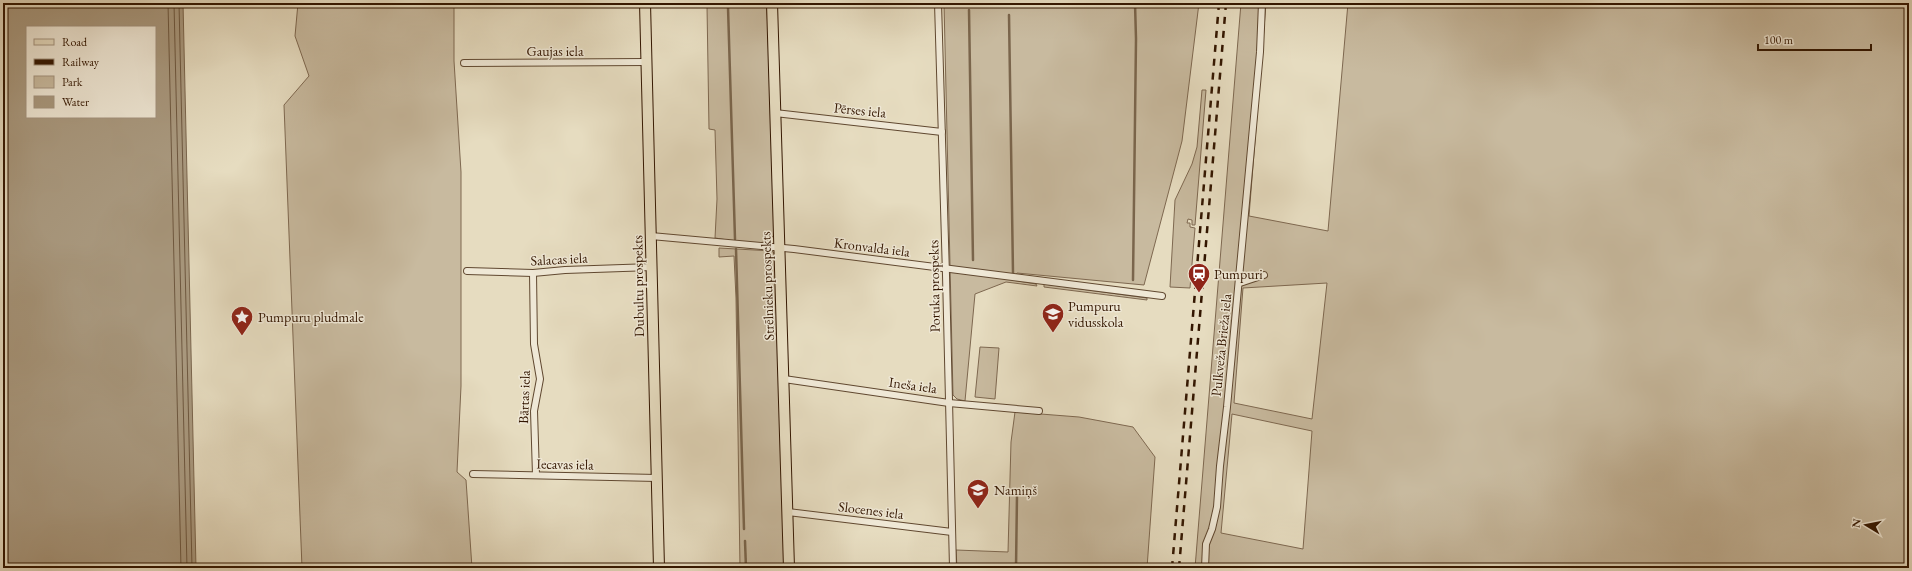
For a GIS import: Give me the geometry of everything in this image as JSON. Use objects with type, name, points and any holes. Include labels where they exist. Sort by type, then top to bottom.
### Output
[{"type":"main road","name":"Dubultu prospekts","points":[[645,3],[659,568]]},
{"type":"main road","name":"Strēlnieku prospekts","points":[[772,3],[789,568]]},
{"type":"street","name":"Poruka prospekts","points":[[938,3],[953,568]]},
{"type":"street","name":"Pulkveža Brieža iela","points":[[1204,568],[1206,544],[1212,529],[1217,507],[1220,466],[1240,283],[1260,52],[1262,3]]},
{"type":"street","name":"Gaujas iela","points":[[464,63],[647,62]]},
{"type":"street","name":"Pērses iela","points":[[775,113],[942,132]]},
{"type":"street","name":"Kronvalda iela","points":[[651,236],[779,248],[1162,296]]},
{"type":"street","name":"Salacas iela","points":[[467,271],[533,273],[565,270],[652,267]]},
{"type":"street","name":"Bārtas iela","points":[[533,273],[534,344],[540,378],[534,411],[536,475]]},
{"type":"street","points":[[1240,283],[1264,275]]},
{"type":"street","name":"Ineša iela","points":[[784,378],[949,403],[1039,411]]},
{"type":"street","name":"Iecavas iela","points":[[473,474],[656,478]]},
{"type":"street","name":"Slocenes iela","points":[[788,512],[952,532]]},
{"type":"green space","points":[[298,3],[454,3],[454,61],[461,172],[461,386],[457,472],[466,480],[472,568],[302,568],[284,105],[309,76],[295,36]]},
{"type":"green space","points":[[756,3],[767,7],[775,234],[770,239],[763,242],[747,243],[715,238],[717,199],[715,130],[709,129],[707,6]]},
{"type":"green space","points":[[944,3],[1199,3],[1182,141],[1144,285],[1017,273],[1012,280],[1036,284],[1037,286],[1006,282],[975,294],[965,401],[957,399],[953,395]]},
{"type":"green space","points":[[1241,3],[1266,3],[1249,216],[1328,231],[1348,3],[1909,3],[1909,568],[1195,568]],"holes":[[[1327,283],[1312,419],[1234,403],[1243,288]],[[1232,414],[1312,431],[1303,549],[1221,533]]]},
{"type":"green space","points":[[1202,90],[1206,90],[1195,225],[1192,225],[1192,220],[1188,219],[1187,223],[1190,223],[1190,227],[1195,228],[1190,288],[1170,287],[1175,200],[1192,164],[1197,147]]},
{"type":"green space","points":[[719,248],[772,251],[776,256],[786,568],[740,568],[734,256],[719,257]]},
{"type":"green space","points":[[1044,284],[1147,298],[1147,300],[1044,287]]},
{"type":"green space","points":[[980,347],[999,348],[995,399],[975,397]]},
{"type":"green space","points":[[1015,412],[1079,417],[1133,427],[1155,457],[1147,568],[957,568],[956,550],[1008,552],[1011,442]]},
{"type":"water","points":[[3,3],[183,3],[196,568],[3,568]]},
{"type":"waterway","points":[[1133,280],[1136,39],[1135,3]]},
{"type":"waterway","points":[[728,7],[735,239]]},
{"type":"waterway","points":[[969,10],[973,260]]},
{"type":"waterway","points":[[1009,15],[1013,273]]},
{"type":"waterway","points":[[736,249],[744,529]]},
{"type":"waterway","points":[[1016,568],[1017,495]]},
{"type":"waterway","points":[[745,541],[746,568]]},
{"type":"waterway","points":[[979,568],[979,565],[991,568]]},
{"type":"railway","points":[[1172,568],[1219,3]]},
{"type":"railway","points":[[1179,568],[1226,3]]},
{"type":"place","name":"Pumpuri","points":[[1199,294]]},
{"type":"place","name":"Pumpuru vidusskola","points":[[1053,334]]},
{"type":"place","name":"Pumpuru pludmale","points":[[242,336]]},
{"type":"place","name":"Namiņš","points":[[978,510]]}]
